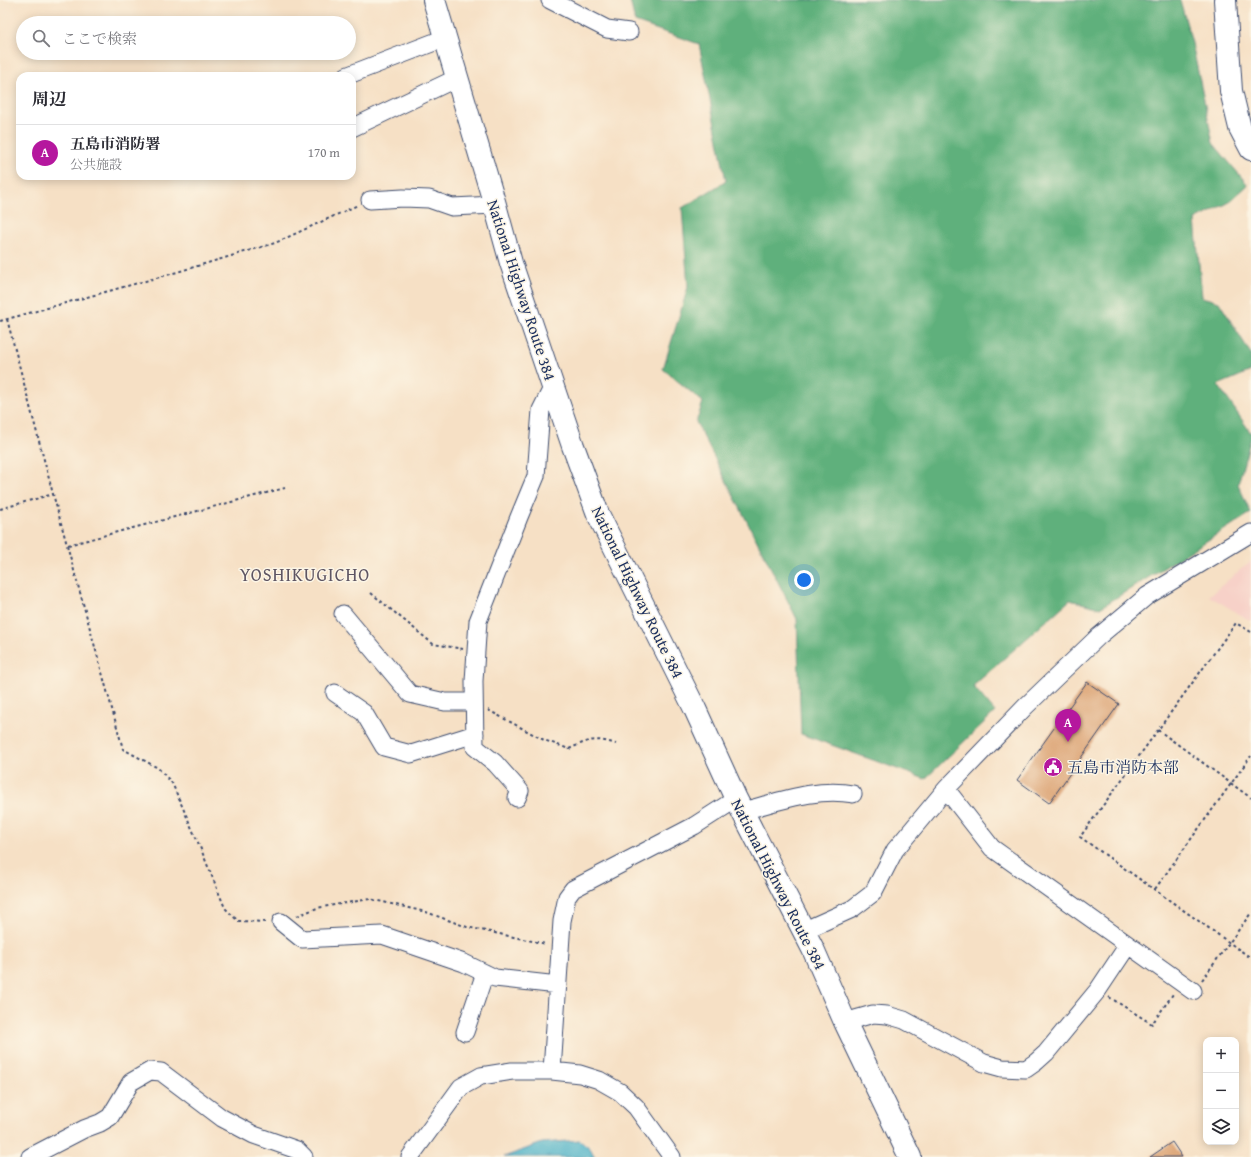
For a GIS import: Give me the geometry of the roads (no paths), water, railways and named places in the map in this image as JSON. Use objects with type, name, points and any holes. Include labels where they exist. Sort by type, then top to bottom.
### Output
[{"type":"main road","name":"National Highway Route 384","points":[[434,0],[496,205],[511,263],[598,514],[695,710],[739,805],[813,949],[845,1022],[910,1157]]},
{"type":"main road","points":[[1225,0],[1231,91],[1240,128],[1251,149]]},
{"type":"street","points":[[550,0],[607,29],[629,32]]},
{"type":"street","points":[[356,72],[445,38]]},
{"type":"street","points":[[356,126],[457,78]]},
{"type":"street","points":[[370,200],[403,198],[429,199],[452,207],[496,205]]},
{"type":"street","points":[[517,798],[520,790],[495,763],[475,747],[474,681],[478,621],[518,517],[536,476],[541,410],[553,386]]},
{"type":"street","points":[[803,931],[852,909],[873,893],[895,850],[946,789],[1026,706],[1098,638],[1147,596],[1251,533]]},
{"type":"street","points":[[343,614],[410,694],[445,702],[474,702]]},
{"type":"street","points":[[335,693],[364,713],[384,747],[411,754],[475,734]]},
{"type":"street","points":[[946,789],[992,848],[1187,987]]},
{"type":"street","points":[[552,1071],[562,921],[567,897],[573,889],[694,826],[739,805],[808,794],[843,792],[853,794]]},
{"type":"street","points":[[281,922],[302,939],[382,935],[464,964],[495,978],[558,985]]},
{"type":"street","points":[[845,1022],[873,1014],[887,1015],[904,1020],[984,1063],[1002,1068],[1026,1069],[1046,1053],[1098,990],[1128,945]]},
{"type":"street","points":[[465,1032],[485,974]]},
{"type":"street","points":[[30,1157],[110,1117],[131,1082],[150,1071],[161,1072],[222,1118],[254,1135],[297,1150],[304,1157]]},
{"type":"street","points":[[410,1157],[461,1087],[481,1076],[512,1071],[552,1071],[580,1074],[599,1080],[620,1092],[636,1107],[672,1157]]},
{"type":"water","points":[[580,1140],[590,1148],[595,1157],[504,1157],[542,1143]]},
{"type":"place","name":"五島市消防署","points":[[1068,742]]},
{"type":"place","name":"五島市消防本部","points":[[1053,767]]},
{"type":"district","name":"YOSHIKUGICHO","points":[[305,574]]}]
